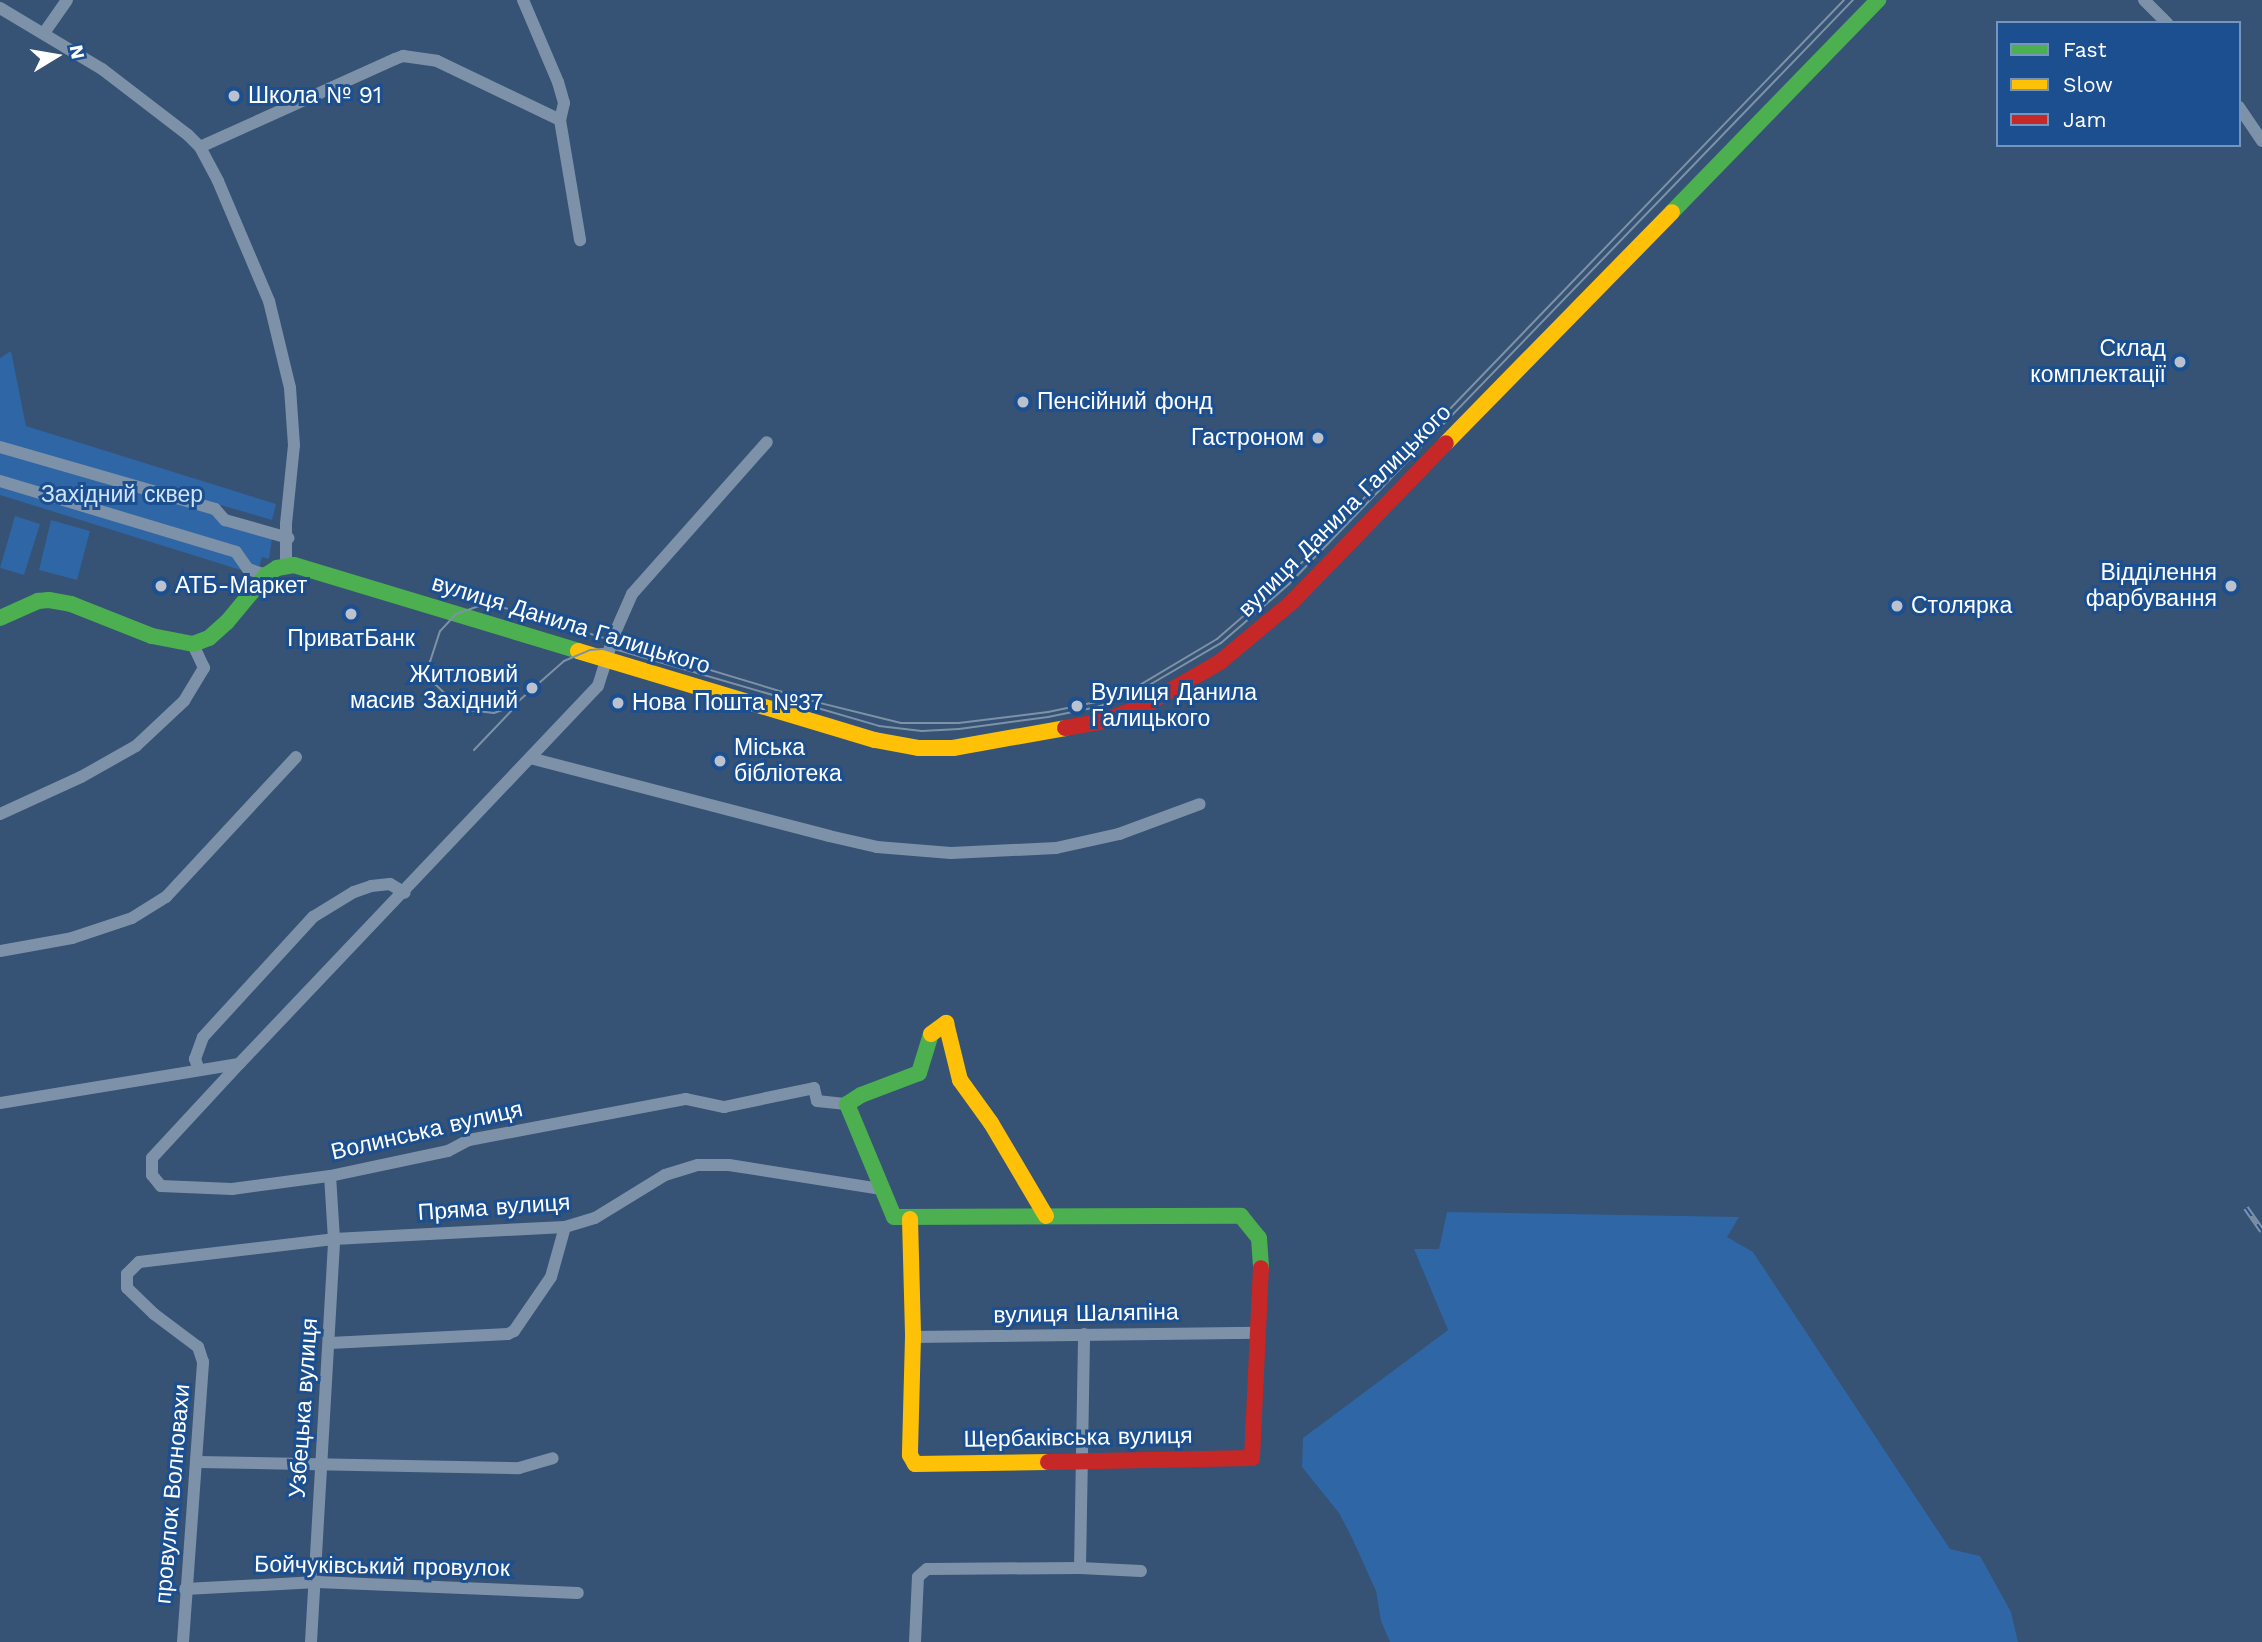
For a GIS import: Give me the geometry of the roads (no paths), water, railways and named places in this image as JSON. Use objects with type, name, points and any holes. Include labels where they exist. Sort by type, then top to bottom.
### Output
[{"type":"street","points":[[44,33],[67,0]]},
{"type":"street","points":[[523,0],[558,82],[564,103],[560,120],[580,240]]},
{"type":"street","name":"вулиця Данила Галицького","points":[[286,566],[294,565],[841,732],[919,748],[953,748],[1100,722],[1162,697],[1220,662],[1292,602],[1878,0]]},
{"type":"street","points":[[2144,0],[2165,21]]},
{"type":"street","points":[[0,8],[102,69],[200,147],[218,181],[261,283],[281,342],[293,413],[294,445],[286,524],[286,566],[266,575],[228,622],[209,638],[193,644],[152,636],[71,604],[49,600],[38,601],[0,618]]},
{"type":"street","points":[[200,147],[403,56],[438,61],[560,120]]},
{"type":"street","points":[[2241,110],[2262,141]]},
{"type":"street","name":"Волинська вулиця","points":[[767,442],[632,594],[598,686],[152,1158],[152,1175],[161,1186],[218,1189],[330,1176],[449,1151],[469,1140],[592,1119],[635,1107],[686,1099],[724,1107],[814,1088],[817,1101],[847,1104]]},
{"type":"street","points":[[0,447],[215,509],[225,520],[288,538]]},
{"type":"street","points":[[0,481],[236,552],[248,569],[266,575]]},
{"type":"street","points":[[0,814],[81,778],[136,746],[184,701],[204,667],[193,644]]},
{"type":"street","points":[[0,951],[96,930],[132,918],[166,897],[296,757]]},
{"type":"street","points":[[530,758],[853,842],[877,847],[951,853],[1056,848],[1119,834],[1200,804]]},
{"type":"street","points":[[199,1070],[195,1059],[203,1037],[313,917],[354,892],[371,886],[390,884],[405,893]]},
{"type":"street","points":[[1046,1216],[991,1123],[960,1080],[946,1023],[930,1035],[919,1073],[847,1104],[880,1189],[894,1217],[1241,1216],[1259,1238],[1258,1333]]},
{"type":"street","points":[[0,1102],[239,1064]]},
{"type":"street","name":"Пряма вулиця","points":[[139,1262],[334,1239],[565,1227],[595,1218],[665,1175],[698,1165],[729,1166],[880,1189]]},
{"type":"street","name":"Узбецька вулиця","points":[[311,1642],[317,1582],[319,1464],[330,1343],[334,1239],[330,1176]]},
{"type":"street","points":[[910,1219],[913,1337]]},
{"type":"street","points":[[330,1343],[508,1334],[514,1331],[551,1278],[565,1227]]},
{"type":"street","name":"провулок Волновахи","points":[[139,1262],[127,1274],[127,1288],[153,1314],[198,1348],[203,1362],[198,1462],[185,1589],[183,1642]]},
{"type":"street","name":"вулиця Шаляпіна","points":[[913,1337],[1258,1333]]},
{"type":"street","name":"Щербаківська вулиця","points":[[913,1337],[910,1455],[915,1464],[1252,1458],[1258,1333]]},
{"type":"street","points":[[1080,1568],[1084,1334]]},
{"type":"street","points":[[198,1462],[519,1468],[553,1458]]},
{"type":"street","points":[[915,1642],[918,1577],[927,1569],[1080,1568],[1141,1571]]},
{"type":"street","name":"Бойчуківський провулок","points":[[185,1589],[317,1582],[578,1592]]},
{"type":"tram line","points":[[1844,0],[1285,580],[1217,639],[1133,689],[1096,702],[1048,712],[959,723],[901,723],[816,702],[504,608],[482,605],[456,614],[440,631],[430,661],[435,684],[461,709],[494,713],[513,706],[564,661],[590,650],[611,648],[879,726],[922,731],[1048,717],[1097,707],[1134,694],[1221,643],[1289,584],[1853,0]]},
{"type":"tram line","points":[[474,750],[514,708]]},
{"type":"railway","points":[[2246,1208],[2262,1231]]},
{"type":"place","name":"Школа № 91","points":[[234,96]]},
{"type":"place","name":"Склад комплектації","points":[[2180,362]]},
{"type":"place","name":"Пенсійний фонд","points":[[1023,402]]},
{"type":"place","name":"Гастроном","points":[[1318,438]]},
{"type":"place","name":"АТБ-Маркет","points":[[161,586]]},
{"type":"place","name":"Відділення фарбування","points":[[2231,586]]},
{"type":"place","name":"Столярка","points":[[1897,606]]},
{"type":"place","name":"ПриватБанк","points":[[351,614]]},
{"type":"place","name":"Житловий масив Західний","points":[[532,688]]},
{"type":"place","name":"Нова Пошта №37","points":[[618,703]]},
{"type":"place","name":"Вулиця Данила Галицького","points":[[1077,706]]},
{"type":"place","name":"Міська бібліотека","points":[[720,761]]},
{"type":"park label","name":"Західний сквер","points":[[122,495]]}]
